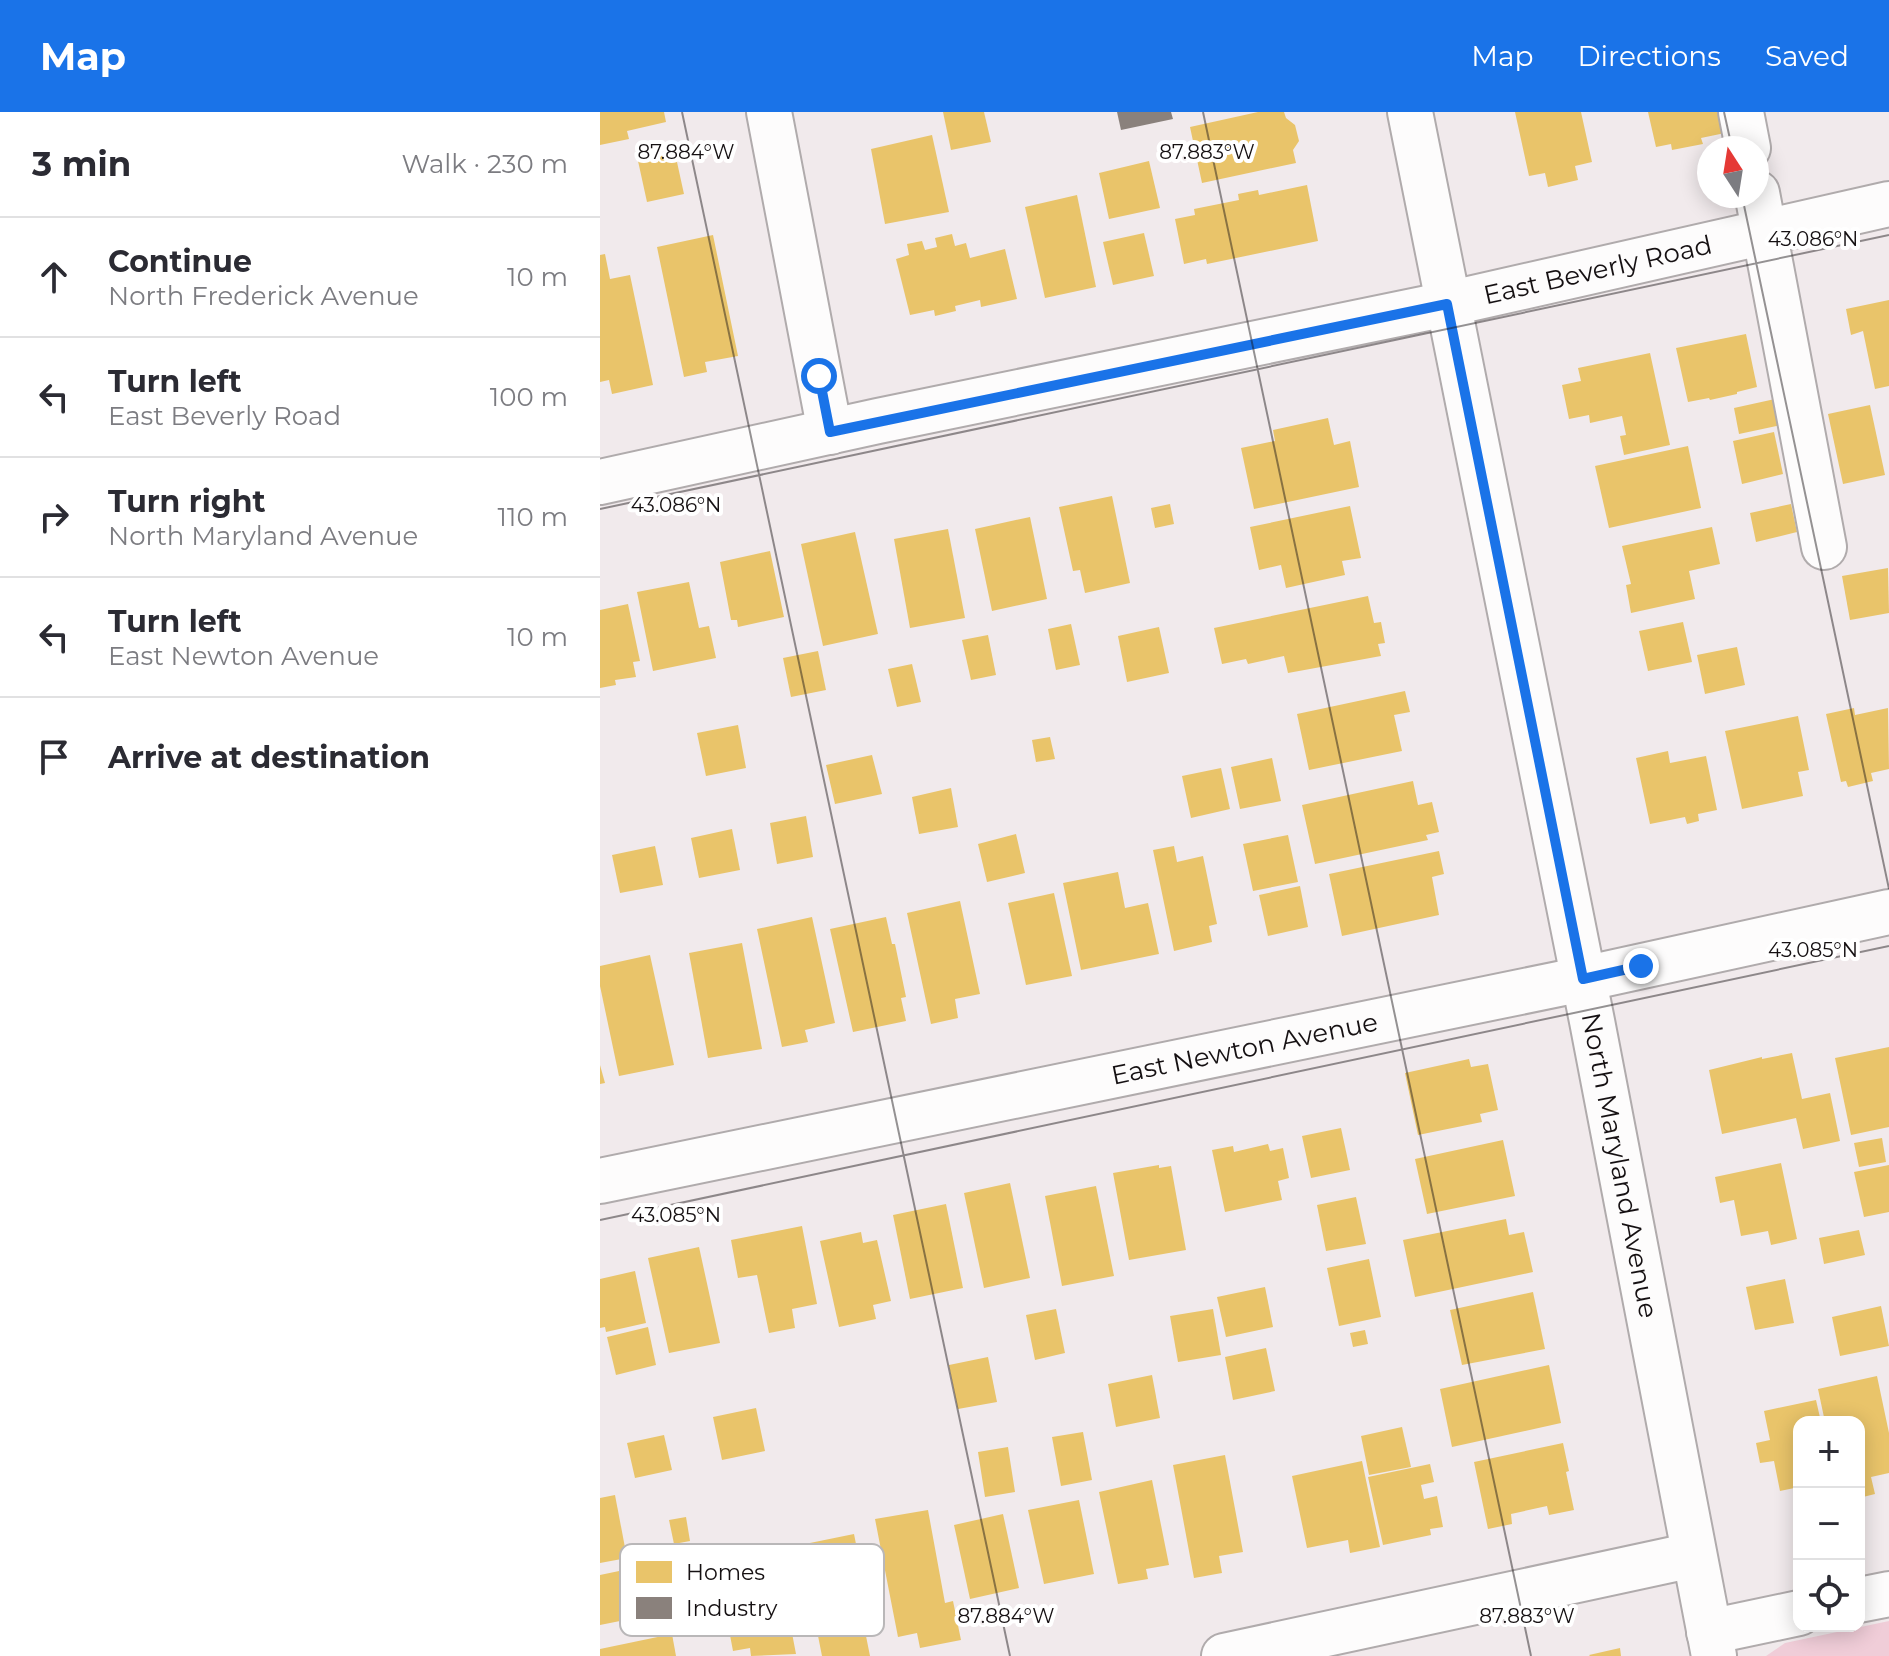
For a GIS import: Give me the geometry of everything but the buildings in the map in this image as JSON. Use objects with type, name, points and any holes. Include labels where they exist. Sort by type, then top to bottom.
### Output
[{"type":"street","points":[[769,112],[830,432]]},
{"type":"street","name":"North Maryland Avenue","points":[[1410,112],[1712,1644]]},
{"type":"street","points":[[1741,112],[1746,136]]},
{"type":"street","name":"East Beverly Road","points":[[600,482],[1447,304],[1761,213],[1889,204]]},
{"type":"street","points":[[1761,213],[1824,547]]},
{"type":"street","name":"East Newton Avenue","points":[[600,1181],[1583,979],[1889,912]]},
{"type":"street","points":[[1224,1656],[1693,1555]]},
{"type":"street","points":[[1865,1599],[1889,1594]]},
{"type":"street","points":[[1712,1644],[1793,1615]]},
{"type":"shaded area","points":[[1889,1621],[1889,1656],[1766,1656],[1785,1643],[1837,1632],[1865,1632],[1865,1626]]},
{"type":"route","points":[[819,376],[830,432],[1447,304],[1583,979],[1641,966]]}]
